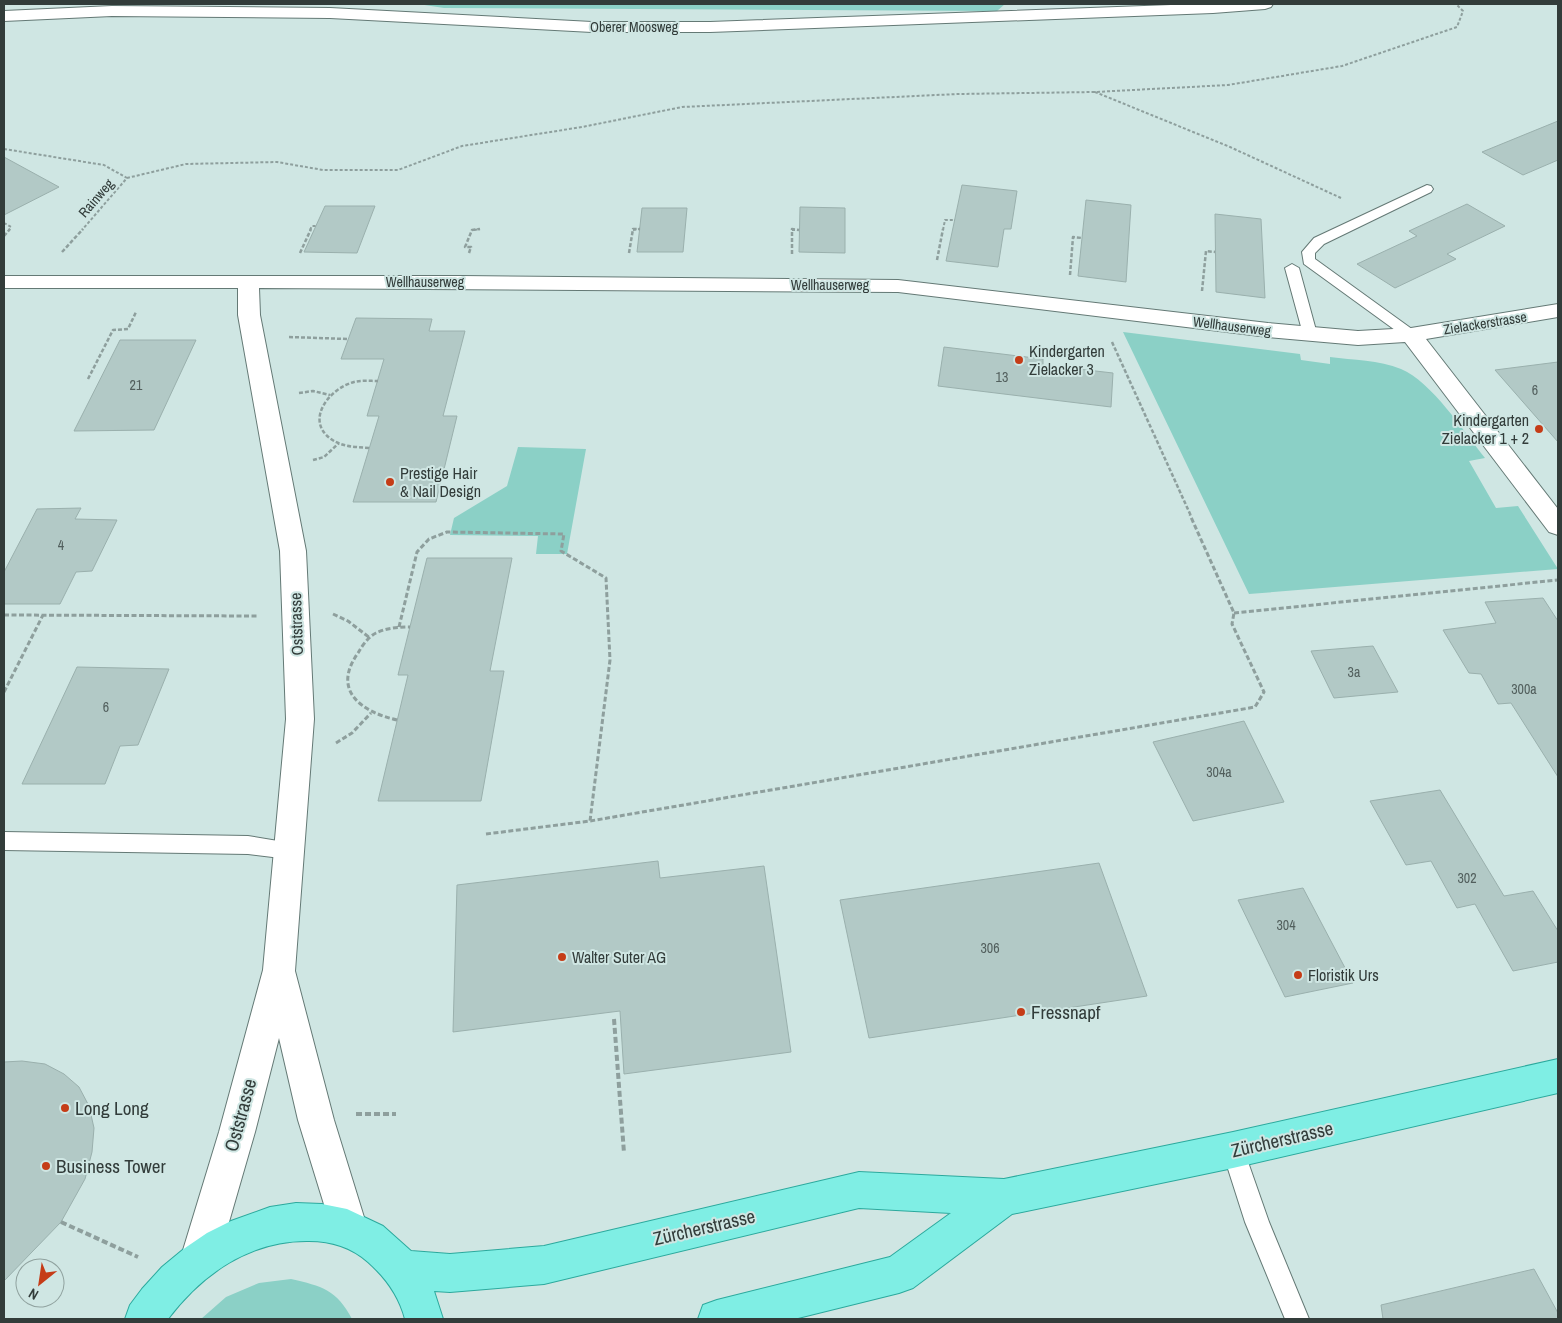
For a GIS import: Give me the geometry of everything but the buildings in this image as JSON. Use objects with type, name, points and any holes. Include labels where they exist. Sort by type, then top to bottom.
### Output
[{"type":"main road","name":"Zürcherstrasse","points":[[403,1270],[450,1273],[544,1265],[859,1190],[1004,1197],[1233,1150],[1558,1076]]},
{"type":"main road","name":"Zürcherstrasse","points":[[717,1319],[899,1274],[1004,1197]]},
{"type":"main road","points":[[123,1319],[150,1310],[177,1279],[199,1260],[236,1237],[275,1224],[313,1221],[348,1227],[379,1245],[403,1270],[421,1306],[424,1319]]},
{"type":"street","points":[[348,4],[364,6],[388,15]]},
{"type":"street","name":"Oberer Moosweg","points":[[4,16],[112,11],[388,15],[592,27],[710,27],[1213,8],[1265,4]]},
{"type":"street","name":"Wellhauserweg","points":[[4,282],[898,286],[1310,334],[1358,338],[1411,335]]},
{"type":"street","name":"Oststrasse","points":[[199,1260],[237,1132],[279,970],[300,719],[293,551],[249,314],[248,282]]},
{"type":"street","name":"Zielackerstrasse","points":[[1411,335],[1558,310]]},
{"type":"street","points":[[1411,335],[1558,526]]},
{"type":"street","name":"Oststrasse","points":[[279,970],[316,1120],[348,1227]]},
{"type":"lane","points":[[1411,335],[1309,262],[1308,252],[1319,241],[1427,189]]},
{"type":"lane","points":[[1292,268],[1310,334]]},
{"type":"lane","points":[[4,841],[248,844],[289,850]]},
{"type":"lane","points":[[1233,1150],[1257,1222],[1298,1319]]},
{"type":"path","points":[[127,178],[186,164],[277,162],[323,170],[398,170],[462,146],[582,127],[682,107],[958,94],[1096,92],[1228,85],[1342,66],[1457,26],[1463,11],[1456,4]]},
{"type":"path","points":[[1096,92],[1230,147],[1376,213]]},
{"type":"path","name":"Rainweg","points":[[4,150],[104,165],[127,178],[36,282]]},
{"type":"path","points":[[938,256],[945,220],[955,220]]},
{"type":"path","points":[[4,223],[11,227],[4,236]]},
{"type":"path","points":[[300,252],[312,226],[316,226]]},
{"type":"path","points":[[469,253],[471,247],[466,247],[472,230],[480,229]]},
{"type":"path","points":[[629,249],[634,229],[640,229]]},
{"type":"path","points":[[792,254],[792,229],[799,230]]},
{"type":"path","points":[[1070,275],[1073,237],[1082,238]]},
{"type":"path","points":[[1202,290],[1206,251],[1215,252]]},
{"type":"path","points":[[88,379],[113,330],[128,330],[140,304]]},
{"type":"path","points":[[486,834],[590,822],[1255,707],[1264,692],[1232,624],[1234,613],[1109,334]]},
{"type":"path","points":[[281,337],[348,339]]},
{"type":"path","points":[[370,448],[349,447],[327,437],[321,429],[318,419],[326,399],[349,383],[378,381]]},
{"type":"path","points":[[292,395],[312,391],[331,395]]},
{"type":"path","points":[[306,462],[324,457],[339,443]]},
{"type":"path","points":[[399,627],[417,552],[429,539],[447,532],[564,534],[561,551],[606,578],[610,660],[590,822]]},
{"type":"path","points":[[1234,613],[1558,580]]},
{"type":"path","points":[[331,614],[338,616],[370,638]]},
{"type":"path","points":[[4,615],[264,616]]},
{"type":"path","points":[[4,692],[43,615]]},
{"type":"path","points":[[397,720],[381,718],[357,704],[350,692],[347,677],[350,663],[372,635],[387,629],[410,626]]},
{"type":"path","points":[[329,747],[352,733],[371,713]]},
{"type":"path","points":[[614,1019],[624,1153]]},
{"type":"path","points":[[353,1114],[396,1114]]},
{"type":"path","points":[[61,1222],[140,1258]]},
{"type":"green space","points":[[418,4],[1005,4],[997,11],[444,8]]},
{"type":"green space","points":[[1123,332],[1300,354],[1301,360],[1330,364],[1330,357],[1375,362],[1401,369],[1424,384],[1458,422],[1485,458],[1469,461],[1496,508],[1518,506],[1558,569],[1249,594]]},
{"type":"green space","points":[[518,447],[586,449],[567,554],[536,554],[538,536],[450,535],[454,518],[507,486]]},
{"type":"green space","points":[[291,1279],[312,1284],[328,1291],[341,1302],[352,1319],[201,1319],[226,1297],[259,1283]]},
{"type":"place","name":"Kindergarten Zielacker 3","points":[[1019,360]]},
{"type":"place","name":"Kindergarten Zielacker 1 + 2","points":[[1539,429]]},
{"type":"place","name":"Prestige Hair & Nail Design","points":[[390,482]]},
{"type":"place","name":"Walter Suter AG","points":[[562,957]]},
{"type":"place","name":"Floristik Urs","points":[[1298,975]]},
{"type":"place","name":"Fressnapf","points":[[1021,1012]]},
{"type":"place","name":"Long Long","points":[[65,1108]]},
{"type":"place","name":"Business Tower","points":[[46,1166]]}]
